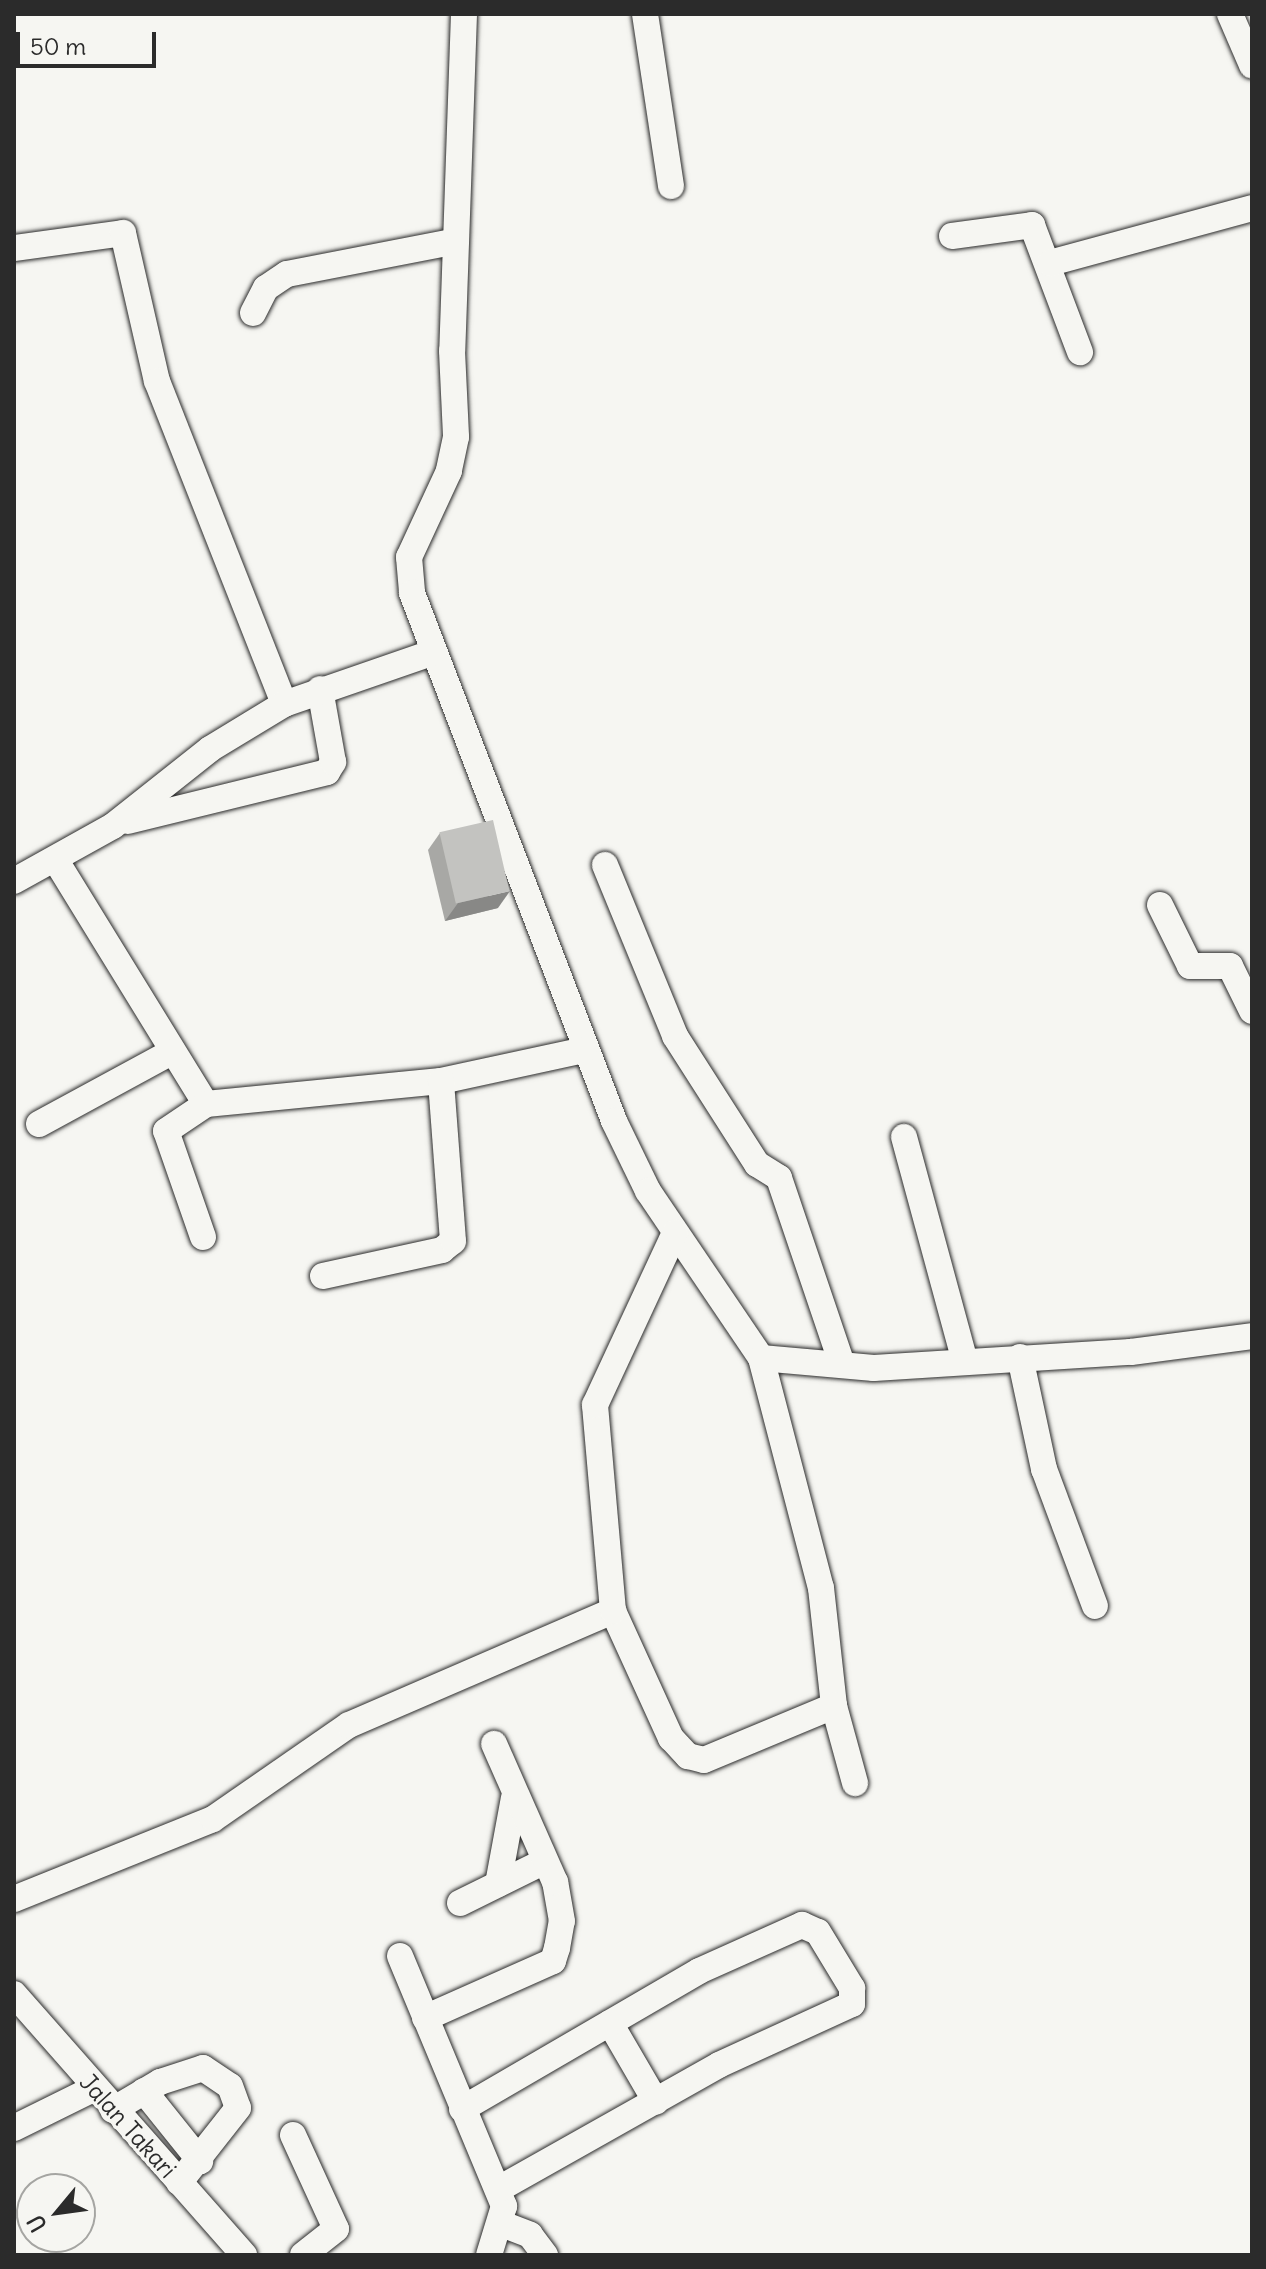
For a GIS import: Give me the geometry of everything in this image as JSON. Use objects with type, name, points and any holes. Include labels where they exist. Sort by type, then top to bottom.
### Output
[{"type":"street","points":[[464,14],[456,241],[454,455],[407,570],[431,653],[499,810],[584,1050],[648,1191],[761,1358],[821,1588],[834,1706],[855,1783]]},
{"type":"street","points":[[645,14],[671,186]]},
{"type":"street","points":[[1230,14],[1252,65]]},
{"type":"street","points":[[1050,263],[1252,208]]},
{"type":"street","points":[[952,236],[1032,225],[1050,263],[1080,352]]},
{"type":"street","points":[[14,248],[123,233],[157,381],[284,704]]},
{"type":"street","points":[[253,313],[266,288],[287,274],[456,241]]},
{"type":"street","points":[[18,870],[55,859],[113,826],[210,749],[284,704],[431,653]]},
{"type":"street","points":[[113,826],[226,792],[327,772],[333,762],[320,689]]},
{"type":"street","points":[[55,859],[170,1053],[206,1104]]},
{"type":"street","points":[[605,865],[675,1036],[757,1164],[779,1178],[842,1364]]},
{"type":"street","points":[[1160,905],[1190,966],[1230,966],[1252,1011]]},
{"type":"street","points":[[203,1237],[166,1131],[206,1104],[441,1081],[584,1050]]},
{"type":"street","points":[[39,1124],[170,1053]]},
{"type":"street","points":[[323,1276],[442,1250],[453,1241],[441,1081]]},
{"type":"street","points":[[904,1137],[964,1358]]},
{"type":"street","points":[[675,1233],[595,1405],[613,1611],[671,1738],[688,1756],[704,1760],[834,1706]]},
{"type":"street","points":[[761,1358],[842,1364],[1020,1357],[1252,1336]]},
{"type":"street","points":[[1020,1357],[1044,1469],[1095,1606]]},
{"type":"street","points":[[14,1899],[213,1819],[349,1725],[613,1611]]},
{"type":"street","points":[[425,2018],[553,1961],[561,1907],[494,1744]]},
{"type":"street","points":[[498,1884],[514,1798]]},
{"type":"street","points":[[460,1903],[543,1862]]},
{"type":"street","points":[[462,2109],[699,1971],[802,1925],[818,1932],[852,1988],[852,2004],[656,2102],[499,2189]]},
{"type":"street","points":[[400,1956],[462,2109],[499,2189],[502,2224],[489,2255]]},
{"type":"street","name":"Jalan Takari","points":[[14,1994],[93,2089],[244,2255]]},
{"type":"street","points":[[610,2023],[656,2102]]},
{"type":"street","points":[[113,2110],[144,2091],[203,2068],[230,2086],[238,2108],[200,2161],[179,2183]]},
{"type":"street","points":[[14,2128],[93,2089]]},
{"type":"street","points":[[144,2091],[200,2161]]},
{"type":"street","points":[[293,2135],[336,2229],[303,2255]]},
{"type":"street","points":[[502,2224],[530,2235],[545,2255]]},
{"type":"building","points":[[493,820],[509,891],[456,904],[439,832]]}]
